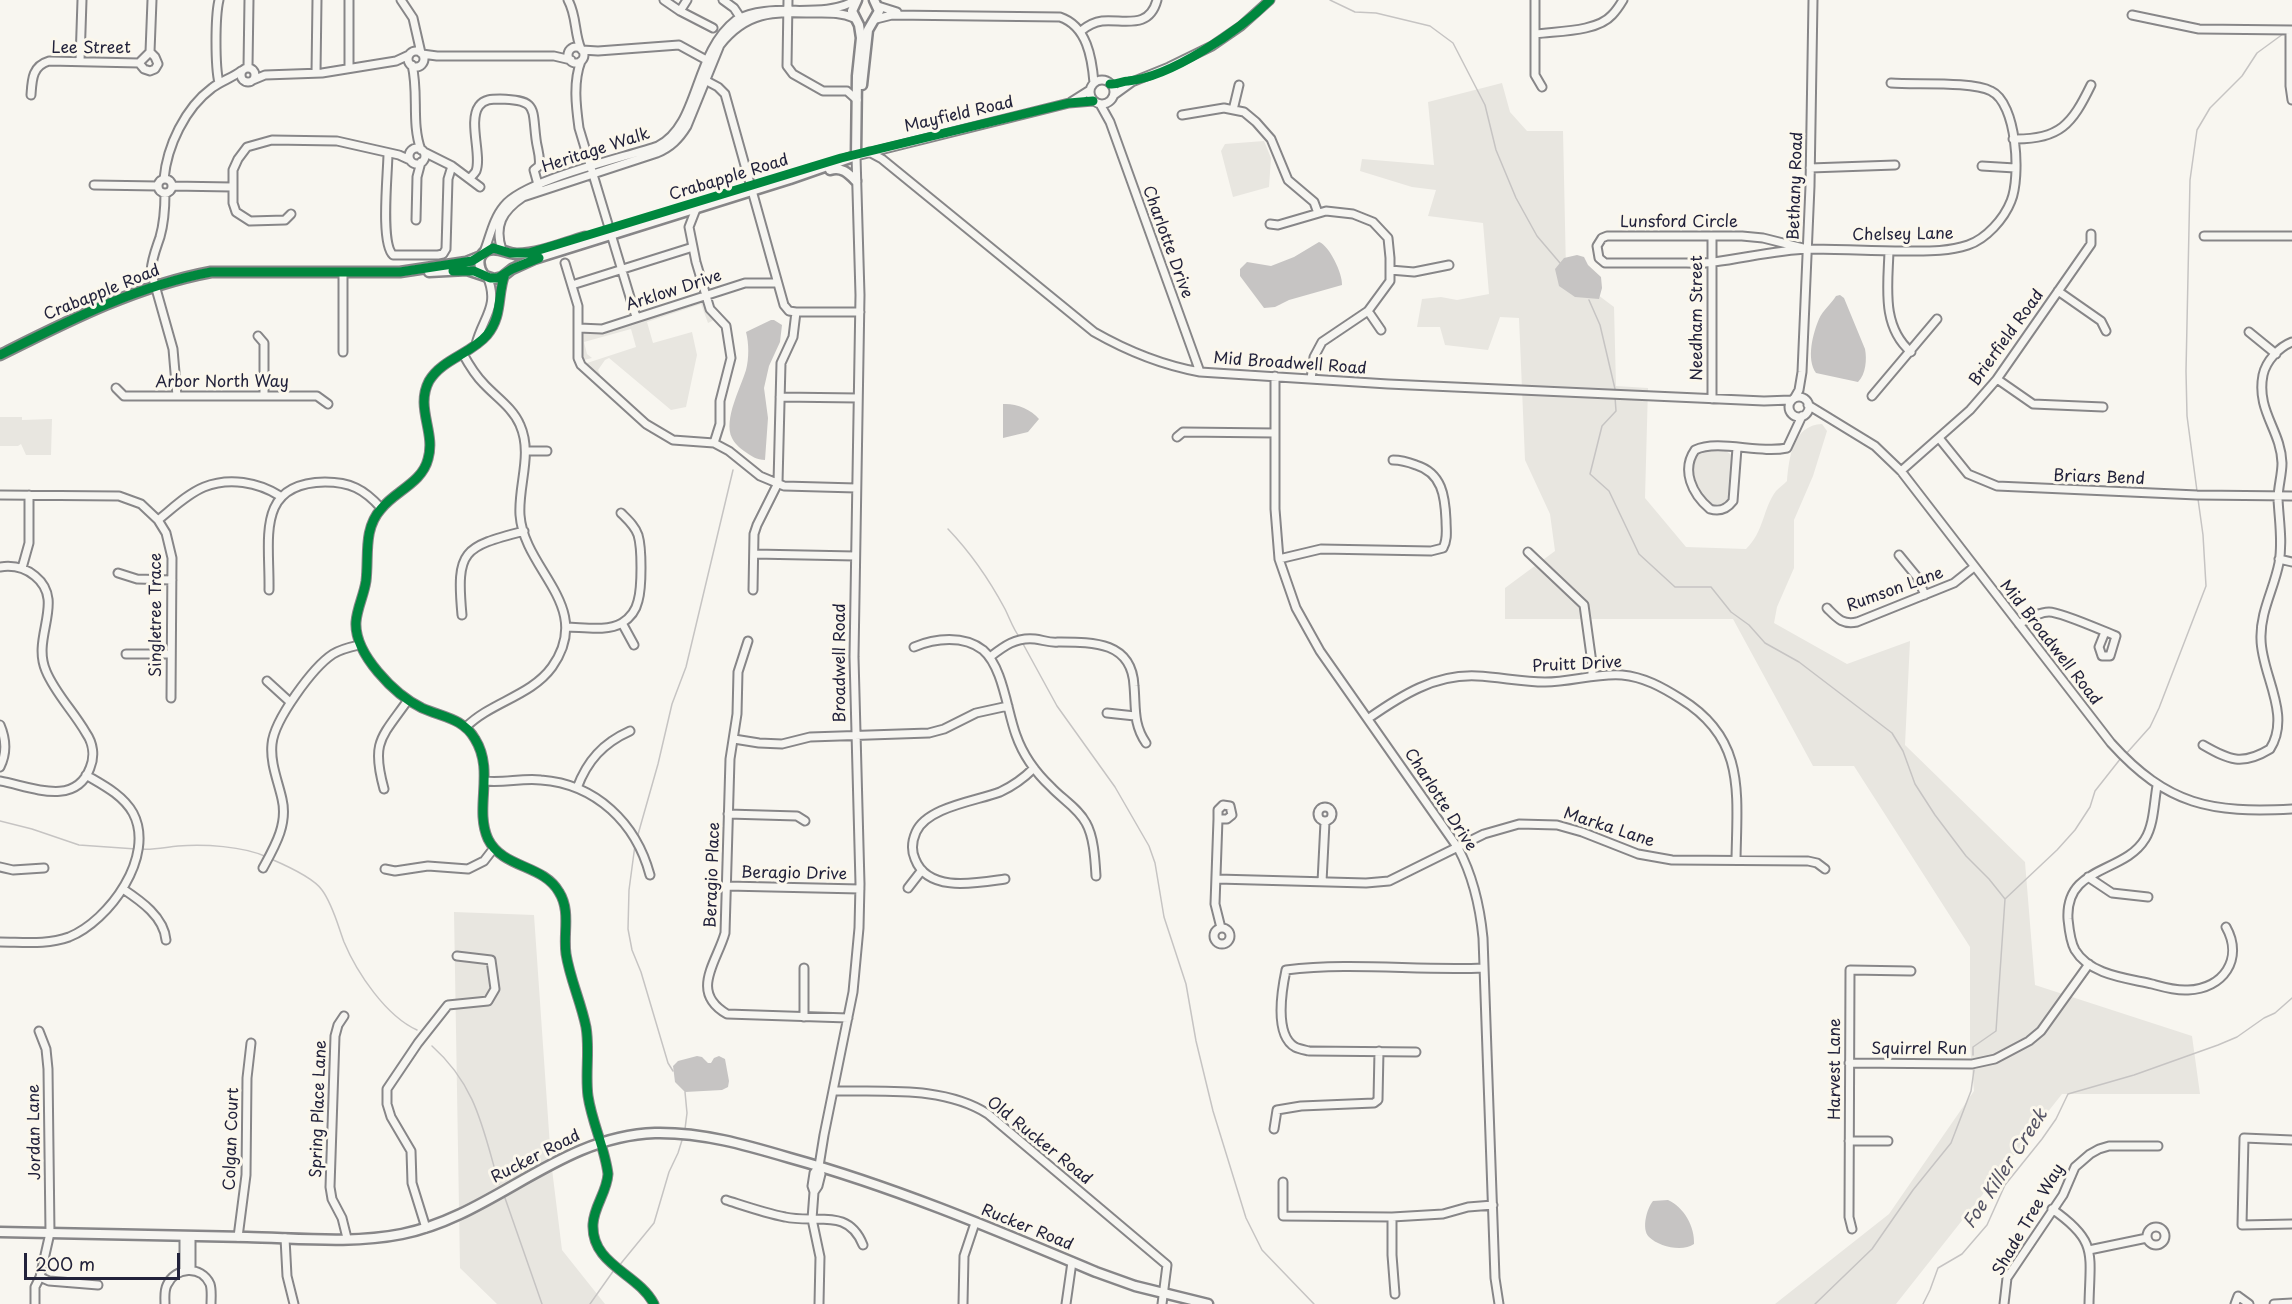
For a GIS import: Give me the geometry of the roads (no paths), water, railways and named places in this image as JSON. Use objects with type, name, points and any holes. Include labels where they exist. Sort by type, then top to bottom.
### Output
[{"type":"main road","points":[[853,1],[852,8],[861,38],[857,76],[856,156]]},
{"type":"main road","points":[[857,103],[867,34],[879,14],[876,3]]},
{"type":"main road","points":[[856,19],[865,24],[874,20]]},
{"type":"main road","name":"Crabapple Road","points":[[503,251],[529,253],[667,218],[841,158],[856,156]]},
{"type":"main road","name":"Crabapple Road","points":[[506,273],[534,259],[610,232],[790,179],[856,156]]},
{"type":"main road","points":[[790,179],[794,181],[835,168],[844,170],[856,181]]},
{"type":"main road","points":[[493,248],[503,251],[509,260],[506,273],[494,279],[486,276],[479,266],[482,254],[493,248]]},
{"type":"main road","name":"Crabapple Road","points":[[400,272],[466,262],[482,254]]},
{"type":"main road","name":"Crabapple Road","points":[[0,355],[71,320],[154,285],[211,272],[343,273],[467,270],[486,276]]},
{"type":"main road","name":"Rucker Road","points":[[0,1232],[285,1238],[391,1236],[426,1228],[463,1213],[567,1156],[600,1142],[654,1133],[692,1135],[733,1142],[858,1177],[1120,1281],[1208,1304]]},
{"type":"street","points":[[80,61],[82,0]]},
{"type":"street","name":"Lee Street","points":[[139,63],[150,52],[152,0]]},
{"type":"street","points":[[217,0],[219,83]]},
{"type":"street","points":[[249,0],[246,72],[249,82],[270,75]]},
{"type":"street","points":[[316,74],[317,0]]},
{"type":"street","points":[[349,0],[349,68]]},
{"type":"street","points":[[401,0],[413,18],[421,53],[422,63],[416,81]]},
{"type":"street","points":[[568,0],[575,17],[576,34],[582,49],[582,60],[576,76]]},
{"type":"street","points":[[664,0],[713,28]]},
{"type":"street","points":[[680,11],[687,0]]},
{"type":"street","points":[[723,0],[734,8],[742,20]]},
{"type":"street","points":[[760,0],[760,9]]},
{"type":"street","points":[[1081,31],[1099,21],[1141,20],[1152,12],[1157,0]]},
{"type":"street","points":[[1112,98],[1132,82],[1212,46],[1241,26],[1270,0]]},
{"type":"street","points":[[1535,0],[1535,75],[1542,87]]},
{"type":"street","points":[[1536,34],[1590,27],[1611,17],[1623,0]]},
{"type":"street","name":"Bethany Road","points":[[1793,399],[1799,390],[1802,372],[1810,168],[1813,0]]},
{"type":"street","name":"Heritage Walk","points":[[482,254],[494,223],[505,204],[522,191],[668,148],[680,138],[687,126],[709,62],[720,45],[742,20],[760,9],[788,6],[838,7],[853,1]]},
{"type":"street","points":[[876,3],[887,10],[920,15]]},
{"type":"street","points":[[788,6],[787,66],[793,74],[823,91],[846,90],[853,94],[857,103]]},
{"type":"street","name":"Heritage Walk","points":[[742,20],[788,6],[841,14],[856,19]]},
{"type":"street","points":[[874,20],[892,15],[1049,16],[1068,20],[1081,31],[1092,64],[1094,83],[1090,90]]},
{"type":"street","points":[[2132,15],[2199,29],[2291,30],[2292,100]]},
{"type":"street","points":[[576,34],[570,50],[576,76],[579,128],[636,317]]},
{"type":"street","points":[[416,220],[417,177],[425,156],[418,134],[416,81],[408,59],[417,36]]},
{"type":"street","points":[[554,56],[575,47],[598,51],[679,45],[709,62]]},
{"type":"street","points":[[396,62],[417,51],[437,56],[554,56],[577,62],[598,51]]},
{"type":"street","name":"Lee Street","points":[[31,95],[34,73],[39,65],[54,60],[139,63],[147,70],[155,69],[157,60],[150,52]]},
{"type":"street","points":[[164,178],[165,162],[173,140],[199,100],[219,83],[246,72],[270,75],[316,74],[396,62],[412,65],[437,56]]},
{"type":"street","points":[[1092,64],[1107,82]]},
{"type":"street","points":[[846,90],[857,76]]},
{"type":"street","points":[[703,78],[718,87],[724,94],[784,305],[789,311],[796,312],[860,312]]},
{"type":"street","name":"Charlotte Drive","points":[[1107,82],[1112,98],[1108,105],[1110,122]]},
{"type":"street","points":[[1094,83],[1132,82]]},
{"type":"street","name":"Chelsey Lane","points":[[1807,249],[1942,251],[1968,245],[1982,238],[2011,204],[2015,168],[2012,122],[2007,109],[1997,95],[1990,90],[1971,85],[1891,83]]},
{"type":"street","points":[[1233,110],[1239,85]]},
{"type":"street","points":[[2013,139],[2036,139],[2057,131],[2077,113],[2091,85]]},
{"type":"street","name":"Charlotte Drive","points":[[1090,90],[1110,122],[1200,372]]},
{"type":"street","name":"Mayfield Road","points":[[1069,103],[1090,90]]},
{"type":"street","name":"Mayfield Road","points":[[856,156],[1069,103],[1097,103],[1112,98]]},
{"type":"street","points":[[471,178],[477,169],[476,116],[478,107],[491,99],[517,100],[530,106],[535,114],[536,140],[540,158],[539,166],[534,170],[538,187]]},
{"type":"street","points":[[1182,115],[1224,108],[1244,112],[1271,139],[1288,180],[1314,202],[1318,213]]},
{"type":"street","points":[[417,177],[409,155],[418,134]]},
{"type":"street","points":[[291,214],[285,220],[250,221],[237,212],[232,187],[233,170],[247,147],[272,140],[338,141],[391,153],[411,161],[431,160],[449,164]]},
{"type":"street","points":[[882,159],[882,154],[887,148]]},
{"type":"street","points":[[391,153],[423,151],[449,164],[480,186]]},
{"type":"street","name":"Mid Broadwell Road","points":[[869,152],[882,159],[1094,332],[1119,346],[1174,367],[1200,372],[1311,379],[1712,399],[1764,401],[1793,399]]},
{"type":"street","points":[[391,153],[385,231],[389,250],[393,255],[443,254],[446,249],[449,164]]},
{"type":"street","name":"Broadwell Road","points":[[819,1304],[820,1257],[812,1219],[814,1192],[819,1186],[821,1174],[819,1166],[835,1090],[857,959],[860,889],[854,657],[860,312],[856,156]]},
{"type":"street","points":[[1810,168],[1895,165]]},
{"type":"street","points":[[1982,166],[2015,168]]},
{"type":"street","points":[[164,178],[170,181],[172,186]]},
{"type":"street","points":[[164,178],[159,181],[158,186],[160,191],[165,193]]},
{"type":"street","points":[[94,185],[158,186]]},
{"type":"street","points":[[172,186],[232,187]]},
{"type":"street","points":[[165,193],[172,186]]},
{"type":"street","name":"Heritage Walk","points":[[503,251],[498,233],[506,213],[517,200],[538,187]]},
{"type":"street","points":[[165,193],[165,214],[152,259],[154,285],[173,349],[177,396]]},
{"type":"street","points":[[696,209],[689,226],[693,247],[710,309],[726,326],[731,358],[720,401],[720,424],[714,444]]},
{"type":"street","points":[[1270,224],[1278,225],[1326,211],[1353,214],[1373,222],[1388,238],[1390,281],[1368,311],[1322,342],[1314,357],[1311,379]]},
{"type":"street","points":[[667,218],[681,219],[689,226]]},
{"type":"street","name":"Brierfield Road","points":[[1901,471],[1970,410],[1997,379],[2091,244],[2091,234]]},
{"type":"street","name":"Lunsford Circle","points":[[1607,236],[1742,236],[1763,238],[1807,249],[1712,262],[1605,262],[1599,258],[1597,246],[1602,238],[1607,236]]},
{"type":"street","points":[[2204,236],[2292,236]]},
{"type":"street","name":"Needham Street","points":[[1712,237],[1712,399]]},
{"type":"street","points":[[572,285],[693,247]]},
{"type":"street","points":[[1889,251],[1889,319],[1903,345],[1911,352]]},
{"type":"street","points":[[565,264],[578,306],[578,358],[581,365],[646,424],[673,440],[714,444],[729,451],[760,476],[784,486],[856,488]]},
{"type":"street","points":[[1390,270],[1413,272],[1449,265]]},
{"type":"street","points":[[343,273],[344,352]]},
{"type":"street","points":[[506,273],[496,320],[487,335],[439,369],[425,389],[423,409],[431,446],[425,467],[417,479],[381,508],[373,521],[368,539],[366,580],[356,623],[359,645],[374,667],[408,700],[456,720],[466,727],[482,752],[486,834],[494,848],[508,860],[547,878],[557,888],[563,900],[566,914],[566,953],[586,1028],[588,1095],[607,1166],[608,1182],[595,1214],[594,1238],[605,1258],[645,1291],[654,1304]]},
{"type":"street","points":[[476,344],[491,305],[492,290],[486,276]]},
{"type":"street","name":"Arklow Drive","points":[[579,328],[602,329],[706,294],[753,281],[777,283]]},
{"type":"street","points":[[2058,291],[2101,321],[2106,331]]},
{"type":"street","points":[[1368,311],[1381,330]]},
{"type":"street","points":[[753,590],[754,534],[778,483],[781,363],[793,338],[796,312]]},
{"type":"street","points":[[1872,396],[1937,319]]},
{"type":"street","points":[[2249,332],[2276,354]]},
{"type":"street","points":[[258,336],[264,343],[264,396]]},
{"type":"street","points":[[2203,745],[2220,755],[2238,760],[2261,755],[2274,743],[2277,712],[2260,636],[2279,560],[2278,497],[2282,462],[2276,436],[2265,413],[2261,392],[2263,374],[2268,362],[2285,345],[2292,342]]},
{"type":"street","points":[[463,354],[484,384],[514,413],[523,432],[526,451],[520,518],[533,551],[556,590],[564,610],[566,627],[560,653],[543,677],[503,703],[484,711],[466,727]]},
{"type":"street","name":"Bethany Road","points":[[1802,372],[1807,403]]},
{"type":"street","name":"Charlotte Drive","points":[[1275,376],[1275,509],[1279,559],[1289,593],[1320,651],[1458,848],[1467,865],[1481,916],[1495,1288],[1499,1304]]},
{"type":"street","points":[[1997,379],[2033,404],[2103,407]]},
{"type":"street","name":"Arbor North Way","points":[[116,388],[124,396],[317,396],[328,404]]},
{"type":"street","points":[[780,397],[858,398]]},
{"type":"street","points":[[1737,448],[1733,501],[1729,506],[1720,510],[1710,509],[1689,482],[1688,472],[1695,450],[1705,447],[1737,448],[1777,450],[1786,448],[1795,427],[1804,415],[1807,403],[1801,397],[1793,399],[1789,405],[1795,427]]},
{"type":"street","name":"Mid Broadwell Road","points":[[1764,401],[1783,407],[1791,413]]},
{"type":"street","name":"Mid Broadwell Road","points":[[1807,403],[1875,446],[1901,471],[2111,743],[2157,786],[2190,800],[2230,809],[2292,809]]},
{"type":"street","points":[[1791,413],[1804,415]]},
{"type":"street","name":"Mid Broadwell Road","points":[[1804,415],[1828,418]]},
{"type":"street","points":[[1177,436],[1183,432],[1275,433]]},
{"type":"street","name":"Briars Bend","points":[[1939,438],[1968,474],[1997,486],[2292,496]]},
{"type":"street","points":[[526,451],[547,451]]},
{"type":"street","points":[[1279,559],[1321,549],[1431,551],[1443,548],[1446,538],[1445,503],[1439,482],[1426,469],[1400,460],[1393,460]]},
{"type":"street","points":[[269,590],[270,521],[280,496],[295,486],[312,482],[340,482],[364,492],[381,508]]},
{"type":"street","points":[[158,519],[195,492],[215,484],[253,483],[280,496]]},
{"type":"street","name":"Singletree Trace","points":[[0,495],[119,496],[141,504],[158,519],[171,546],[171,698]]},
{"type":"street","points":[[21,568],[29,543],[29,495]]},
{"type":"street","points":[[566,627],[608,627],[622,623],[639,600],[639,538],[635,529],[621,513]]},
{"type":"street","points":[[462,615],[459,578],[461,566],[468,555],[486,541],[524,531]]},
{"type":"street","points":[[1528,552],[1584,605],[1592,676]]},
{"type":"street","points":[[754,554],[855,556]]},
{"type":"street","points":[[1899,555],[1917,577],[1925,595]]},
{"type":"street","points":[[2279,560],[2292,561]]},
{"type":"street","points":[[0,567],[21,568],[38,578],[47,594],[49,609],[41,641],[42,660],[49,678],[90,740],[93,758],[86,776],[74,788],[53,792],[39,791],[0,781]]},
{"type":"street","name":"Rumson Lane","points":[[1827,608],[1841,622],[1849,624],[1954,583],[1974,567]]},
{"type":"street","points":[[118,573],[136,579],[172,580]]},
{"type":"street","points":[[2019,624],[2050,612],[2105,632]]},
{"type":"street","points":[[622,623],[634,645]]},
{"type":"street","points":[[990,657],[1007,644],[1029,639],[1052,643],[1087,642],[1109,648],[1123,656],[1131,669],[1135,716],[1139,733],[1146,743]]},
{"type":"street","points":[[914,647],[926,642],[957,640],[972,644],[990,657],[1019,743],[1034,768],[1049,786],[1077,811],[1086,823],[1096,876]]},
{"type":"street","name":"Beragio Place","points":[[748,641],[738,672],[737,714],[730,759],[725,933],[709,970],[707,984],[717,1009],[727,1014],[848,1018]]},
{"type":"street","points":[[263,868],[283,822],[284,810],[273,764],[272,748],[277,725],[290,702],[327,658],[342,649],[359,645]]},
{"type":"street","points":[[126,654],[171,654]]},
{"type":"street","name":"Pruitt Drive","points":[[1369,718],[1409,691],[1446,678],[1477,676],[1545,682],[1622,675],[1652,682],[1693,706],[1715,727],[1729,750],[1736,775],[1736,860]]},
{"type":"street","points":[[267,681],[290,702]]},
{"type":"street","points":[[384,789],[377,765],[378,747],[386,731],[408,700]]},
{"type":"street","points":[[734,739],[782,744],[810,737],[936,731],[976,713],[1008,706]]},
{"type":"street","points":[[1107,712],[1135,716]]},
{"type":"street","points":[[0,725],[5,740],[5,750],[0,767]]},
{"type":"street","points":[[578,788],[585,770],[596,754],[611,741],[630,732]]},
{"type":"street","points":[[1005,879],[949,884],[934,879],[922,870],[914,856],[912,849],[915,834],[924,821],[937,813],[1000,792],[1034,768]]},
{"type":"street","points":[[0,942],[51,942],[72,936],[96,921],[123,889],[132,870],[136,851],[139,835],[136,820],[125,801],[86,776]]},
{"type":"street","points":[[485,781],[541,780],[578,788],[605,804],[622,819],[639,845],[650,875]]},
{"type":"street","points":[[2157,786],[2146,838],[2134,851],[2121,860],[2088,877],[2072,894],[2068,910],[2069,926],[2075,949],[2089,964],[2112,975],[2181,990],[2197,989],[2218,979],[2231,962],[2234,946],[2226,927]]},
{"type":"street","points":[[728,814],[797,816],[805,821]]},
{"type":"street","points":[[1218,819],[1215,904],[1221,928]]},
{"type":"street","points":[[1323,882],[1325,822]]},
{"type":"street","name":"Marka Lane","points":[[1216,879],[1366,883],[1389,881],[1499,828],[1540,823],[1571,828],[1626,851],[1650,857],[1672,860],[1808,861],[1817,863],[1825,869]]},
{"type":"street","points":[[385,869],[395,871],[428,866],[468,868],[484,861],[494,848]]},
{"type":"street","points":[[0,867],[12,870],[44,868]]},
{"type":"street","points":[[908,888],[922,870]]},
{"type":"street","points":[[2088,877],[2112,893],[2148,897]]},
{"type":"street","name":"Beragio Drive","points":[[727,886],[860,889]]},
{"type":"street","points":[[123,889],[139,899],[152,912],[164,928],[166,940]]},
{"type":"street","points":[[426,1228],[412,1183],[411,1151],[391,1117],[387,1104],[387,1089],[418,1043],[448,1005],[488,1001],[495,989],[491,960],[457,956]]},
{"type":"street","name":"Squirrel Run","points":[[1849,1063],[1972,1064],[1995,1059],[2016,1049],[2041,1031],[2089,964]]},
{"type":"street","points":[[1416,1052],[1309,1051],[1296,1048],[1289,1042],[1282,1019],[1282,987],[1286,970],[1315,966],[1484,968]]},
{"type":"street","points":[[804,968],[804,1017]]},
{"type":"street","name":"Harvest Lane","points":[[1852,1229],[1849,1217],[1850,970],[1911,971]]},
{"type":"street","name":"Spring Place Lane","points":[[344,1016],[335,1036],[330,1187],[347,1238]]},
{"type":"street","name":"Jordan Lane","points":[[35,1304],[35,1287],[40,1277],[50,1233],[48,1069],[46,1049],[39,1031]]},
{"type":"street","name":"Colgan Court","points":[[238,1237],[246,1175],[250,1043]]},
{"type":"street","points":[[1274,1129],[1277,1110],[1301,1106],[1374,1103],[1378,1100],[1379,1052]]},
{"type":"street","name":"Old Rucker Road","points":[[835,1090],[932,1094],[958,1099],[978,1108],[1012,1133],[1167,1265],[1164,1294]]},
{"type":"street","points":[[2292,1140],[2244,1138],[2242,1225],[2292,1224]]},
{"type":"street","points":[[1849,1141],[1888,1141]]},
{"type":"street","name":"Shade Tree Way","points":[[2004,1304],[2007,1278],[2062,1195],[2075,1167],[2090,1154],[2109,1146],[2158,1146]]},
{"type":"street","points":[[1283,1182],[1283,1216],[1392,1217],[1443,1214],[1468,1207],[1493,1205]]},
{"type":"street","points":[[726,1200],[786,1217],[832,1219],[844,1222],[857,1233],[863,1245]]},
{"type":"street","points":[[2052,1209],[2078,1228],[2089,1250],[2089,1304]]},
{"type":"street","points":[[1392,1217],[1395,1294]]},
{"type":"street","points":[[963,1304],[964,1256],[975,1223]]},
{"type":"street","points":[[188,1236],[188,1270]]},
{"type":"street","points":[[285,1238],[287,1276],[294,1304]]},
{"type":"street","points":[[2089,1250],[2147,1238]]},
{"type":"street","points":[[1066,1304],[1072,1262]]},
{"type":"street","points":[[165,1304],[167,1283],[172,1276],[188,1270],[202,1275],[209,1284],[211,1304]]},
{"type":"street","points":[[40,1277],[49,1281],[98,1285]]},
{"type":"street","points":[[1162,1304],[1164,1294]]},
{"type":"street","points":[[2235,1304],[2235,1299],[2240,1296],[2249,1304]]},
{"type":"street","points":[[2274,1304],[2292,1303]]},
{"type":"waterway","points":[[1330,0],[1355,12],[1376,13],[1430,26],[1453,43],[1485,105],[1496,150],[1516,198],[1537,236],[1560,263]]},
{"type":"waterway","points":[[2197,491],[2187,416],[2186,371],[2190,180],[2197,130],[2210,108],[2242,76],[2257,53],[2283,34]]},
{"type":"waterway","points":[[1589,300],[1600,325],[1615,389]]},
{"type":"waterway","points":[[1615,397],[1616,411],[1602,426],[1590,474],[1609,491],[1639,554],[1675,587],[1711,587],[1731,612],[1749,625],[1765,643],[1799,662],[1892,733],[1903,751],[1915,784],[1935,815],[1966,856],[2005,899],[1996,1031],[1973,1047],[1973,1055]]},
{"type":"waterway","points":[[637,838],[672,704],[686,667],[733,470]]},
{"type":"waterway","points":[[2125,755],[2150,727],[2206,586],[2198,499]]},
{"type":"waterway","points":[[948,529],[986,577],[1020,638]]},
{"type":"waterway","points":[[1022,642],[1057,706],[1115,787],[1149,846],[1155,863],[1164,917],[1186,984],[1196,1041],[1213,1111],[1246,1218],[1262,1250],[1314,1304]]},
{"type":"waterway","points":[[2005,899],[2075,830],[2090,807],[2095,791],[2121,758]]},
{"type":"waterway","points":[[0,821],[79,845],[136,849]]},
{"type":"waterway","points":[[141,849],[188,845],[211,846],[247,850],[267,857]]},
{"type":"waterway","points":[[635,845],[629,890],[628,929],[632,950],[641,972],[668,1063],[673,1071]]},
{"type":"waterway","points":[[271,859],[306,876],[318,885],[326,896],[344,942],[365,980],[394,1015],[417,1030]]},
{"type":"waterway","name":"Foe Killer Creek","points":[[1923,1304],[1938,1268],[1962,1254],[1987,1225],[2005,1185],[2056,1119],[2068,1094],[2134,1075],[2237,1037],[2275,1013],[2292,998]]},
{"type":"waterway","points":[[432,1046],[447,1061],[469,1093],[483,1127],[499,1184]]},
{"type":"waterway","points":[[1815,1304],[1872,1249],[1913,1190],[1951,1143],[1971,1091],[1974,1070]]},
{"type":"waterway","points":[[685,1092],[687,1113],[685,1129]]},
{"type":"waterway","points":[[618,1267],[654,1223],[669,1172],[683,1137]]},
{"type":"waterway","points":[[505,1198],[542,1304]]},
{"type":"waterway","points":[[590,1304],[614,1270]]}]
